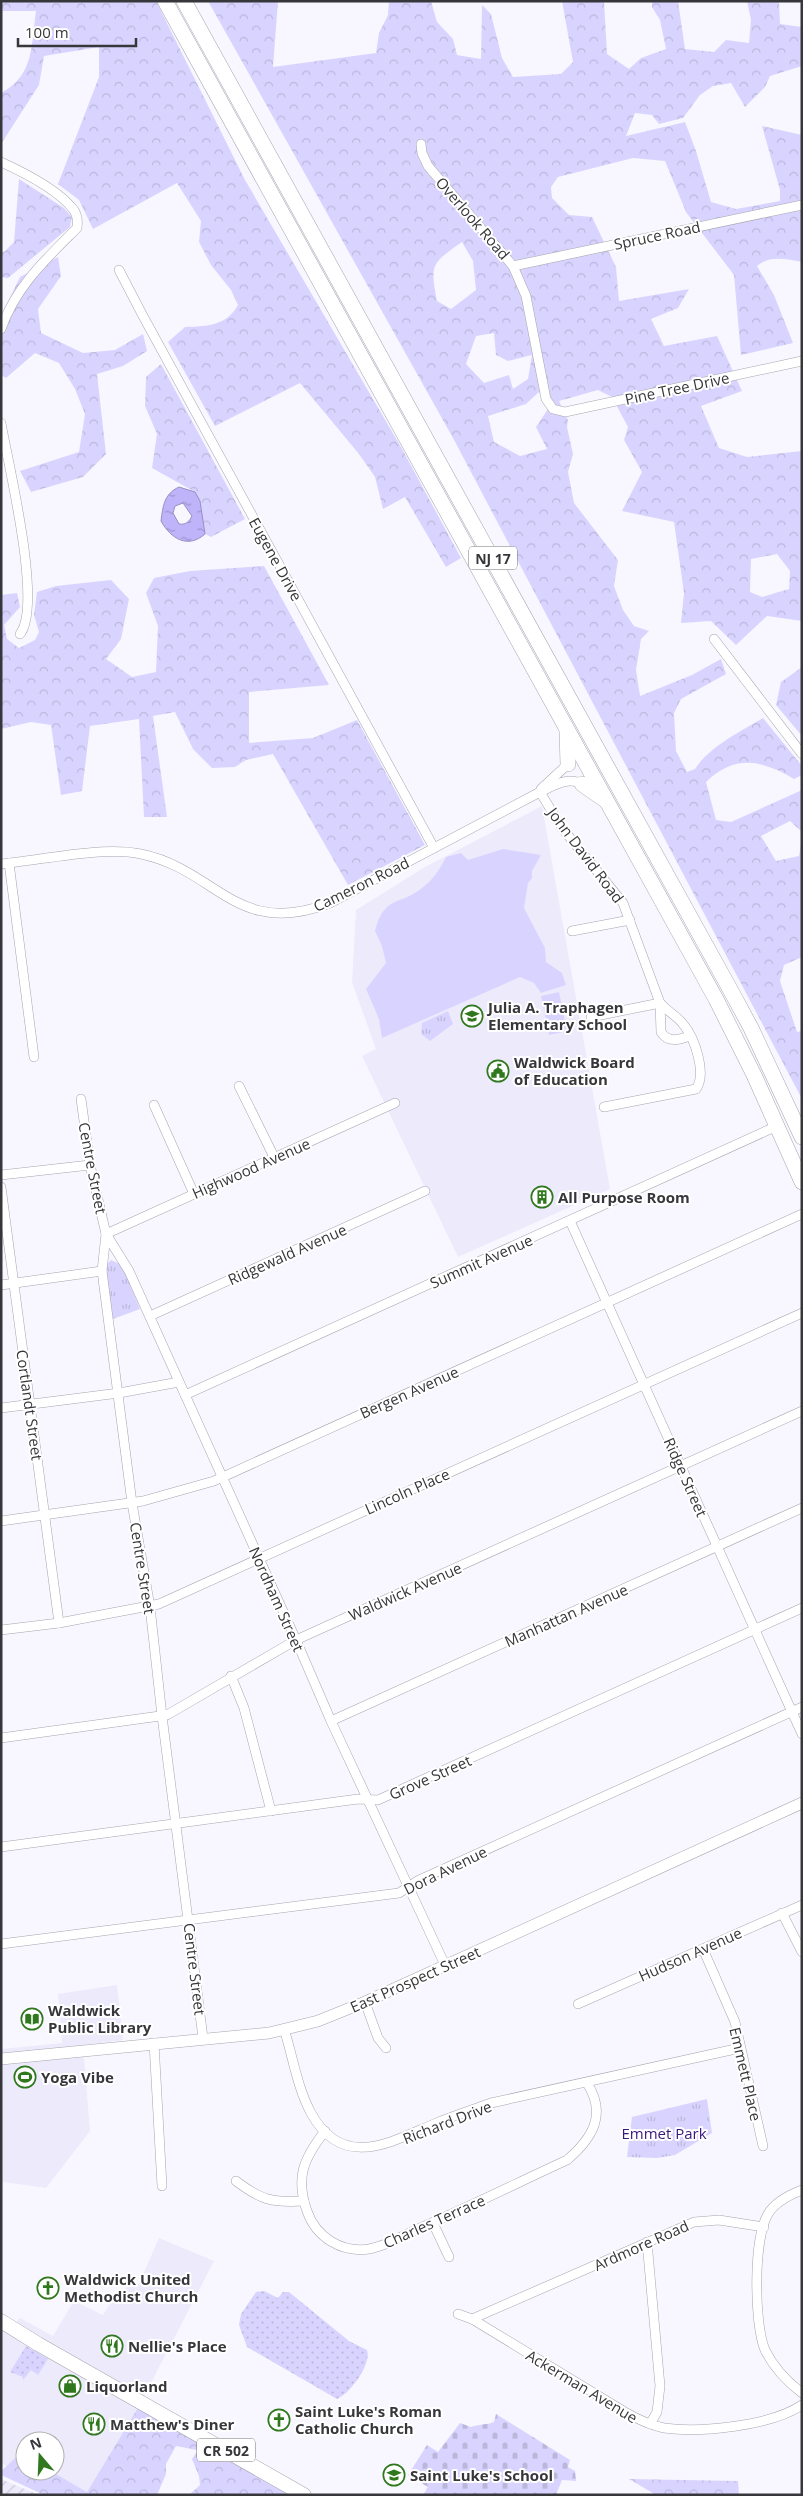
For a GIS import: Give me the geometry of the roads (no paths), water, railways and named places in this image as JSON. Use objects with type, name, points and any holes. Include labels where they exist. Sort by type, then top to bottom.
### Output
[{"type":"highway","name":"NJ 17","points":[[165,1],[736,1036],[802,1182]]},
{"type":"highway","name":"NJ 17","points":[[184,1],[731,991],[802,1137]]},
{"type":"highway","points":[[567,730],[568,764]]},
{"type":"highway","points":[[582,784],[608,803]]},
{"type":"main road","name":"CR 502","points":[[1,2321],[304,2495]]},
{"type":"street","name":"Overlook Road","points":[[421,144],[422,153],[428,166],[513,266],[526,296],[546,399],[553,409]]},
{"type":"street","points":[[1,162],[27,175],[57,195],[74,210],[78,218],[77,228],[24,284],[1,329]]},
{"type":"street","name":"Spruce Road","points":[[513,266],[802,205]]},
{"type":"street","name":"Eugene Drive","points":[[119,270],[147,325],[434,848]]},
{"type":"street","name":"Pine Tree Drive","points":[[553,409],[565,412],[802,361]]},
{"type":"street","points":[[1,423],[28,579],[26,620],[20,634]]},
{"type":"street","points":[[714,640],[802,754]]},
{"type":"street","name":"Cameron Road","points":[[540,792],[568,764]]},
{"type":"street","name":"Cameron Road","points":[[5,864],[108,852],[141,855],[175,867],[245,907],[274,913],[289,913],[308,910],[330,903],[540,792],[568,781],[576,781],[582,784]]},
{"type":"street","name":"John David Road","points":[[540,792],[562,828],[616,891],[630,920],[660,1003],[660,1020],[664,1036],[676,1040],[690,1036]]},
{"type":"street","points":[[5,864],[34,1057]]},
{"type":"street","points":[[572,930],[630,920]]},
{"type":"street","points":[[590,1017],[660,1003]]},
{"type":"street","name":"John David Road","points":[[604,1107],[696,1089],[700,1083],[700,1061],[690,1036],[683,1024],[660,1003]]},
{"type":"street","points":[[239,1086],[274,1157]]},
{"type":"street","name":"Centre Street","points":[[81,1099],[90,1165],[106,1234],[102,1272],[132,1503],[150,1607],[203,2038]]},
{"type":"street","name":"Highwood Avenue","points":[[106,1234],[395,1103]]},
{"type":"street","points":[[154,1105],[194,1194]]},
{"type":"street","name":"Summit Avenue","points":[[185,1395],[777,1126]]},
{"type":"street","points":[[1,1175],[90,1165]]},
{"type":"street","name":"Cortlandt Street","points":[[1,1187],[12,1284],[30,1404],[58,1623]]},
{"type":"street","name":"Ridgewald Avenue","points":[[150,1316],[425,1192]]},
{"type":"street","name":"Bergen Avenue","points":[[1,1520],[132,1503],[222,1477],[802,1214]]},
{"type":"street","name":"Ridge Street","points":[[570,1221],[802,1734]]},
{"type":"street","name":"Nordham Street","points":[[106,1234],[130,1271],[331,1721],[445,1965]]},
{"type":"street","points":[[1,1285],[102,1272]]},
{"type":"street","name":"Lincoln Place","points":[[1,1630],[58,1623],[150,1607],[802,1313]]},
{"type":"street","points":[[1,1408],[119,1393],[179,1382]]},
{"type":"street","name":"Waldwick Avenue","points":[[1,1738],[162,1716],[296,1640],[802,1411]]},
{"type":"street","name":"Manhattan Avenue","points":[[331,1721],[802,1508]]},
{"type":"street","name":"Grove Street","points":[[1,1847],[271,1811],[378,1800],[802,1608]]},
{"type":"street","points":[[231,1676],[244,1708],[271,1811]]},
{"type":"street","name":"Dora Avenue","points":[[1,1944],[190,1922],[399,1893],[428,1876],[802,1707]]},
{"type":"street","name":"East Prospect Street","points":[[1,2059],[269,2033],[318,2021],[365,2002],[802,1803]]},
{"type":"street","name":"Hudson Avenue","points":[[578,2004],[802,1904]]},
{"type":"street","points":[[782,1913],[802,1952]]},
{"type":"street","name":"Emmett Place","points":[[703,1949],[735,2022],[763,2146]]},
{"type":"street","points":[[365,2002],[378,2038],[386,2048]]},
{"type":"street","name":"Richard Drive","points":[[284,2029],[304,2098],[311,2113],[325,2131],[348,2146],[360,2148],[374,2148],[398,2141],[448,2118],[491,2103],[740,2048]]},
{"type":"street","points":[[154,2043],[162,2186]]},
{"type":"street","name":"Charles Terrace","points":[[325,2131],[304,2160],[301,2183],[308,2213],[319,2232],[327,2239],[344,2247],[369,2248],[433,2223],[567,2160],[591,2133],[597,2111],[595,2098],[587,2082]]},
{"type":"street","points":[[236,2180],[251,2192],[272,2202],[304,2201]]},
{"type":"street","points":[[802,2190],[784,2198],[767,2215],[758,2250],[758,2319],[760,2334],[770,2360],[779,2373],[802,2393]]},
{"type":"street","name":"Ardmore Road","points":[[472,2319],[682,2226],[707,2220],[764,2227]]},
{"type":"street","points":[[433,2223],[449,2257]]},
{"type":"street","points":[[648,2242],[660,2386],[657,2412],[650,2424]]},
{"type":"street","name":"Ackerman Avenue","points":[[458,2314],[472,2319],[625,2412],[650,2424],[677,2429],[738,2426],[776,2417],[802,2405]]},
{"type":"water","points":[[179,487],[195,492],[200,501],[205,534],[199,538],[192,541],[180,540],[170,533],[161,521],[165,501]],"holes":[[[183,503],[192,516],[187,523],[179,524],[173,513],[175,506]]]},
{"type":"place","name":"Julia A. Traphagen Elementary School","points":[[472,1016]]},
{"type":"place","name":"Waldwick Board of Education","points":[[498,1071]]},
{"type":"place","name":"All Purpose Room","points":[[542,1197]]},
{"type":"place","name":"Waldwick Public Library","points":[[32,2019]]},
{"type":"place","name":"Yoga Vibe","points":[[25,2077]]},
{"type":"place","name":"Waldwick United Methodist Church","points":[[48,2288]]},
{"type":"place","name":"Nellie's Place","points":[[112,2346]]},
{"type":"place","name":"Liquorland","points":[[70,2386]]},
{"type":"place","name":"Saint Luke's Roman Catholic Church","points":[[279,2420]]},
{"type":"place","name":"Matthew's Diner","points":[[94,2424]]},
{"type":"place","name":"Saint Luke's School","points":[[394,2475]]},
{"type":"park label","name":"Emmet Park","points":[[664,2133]]}]
